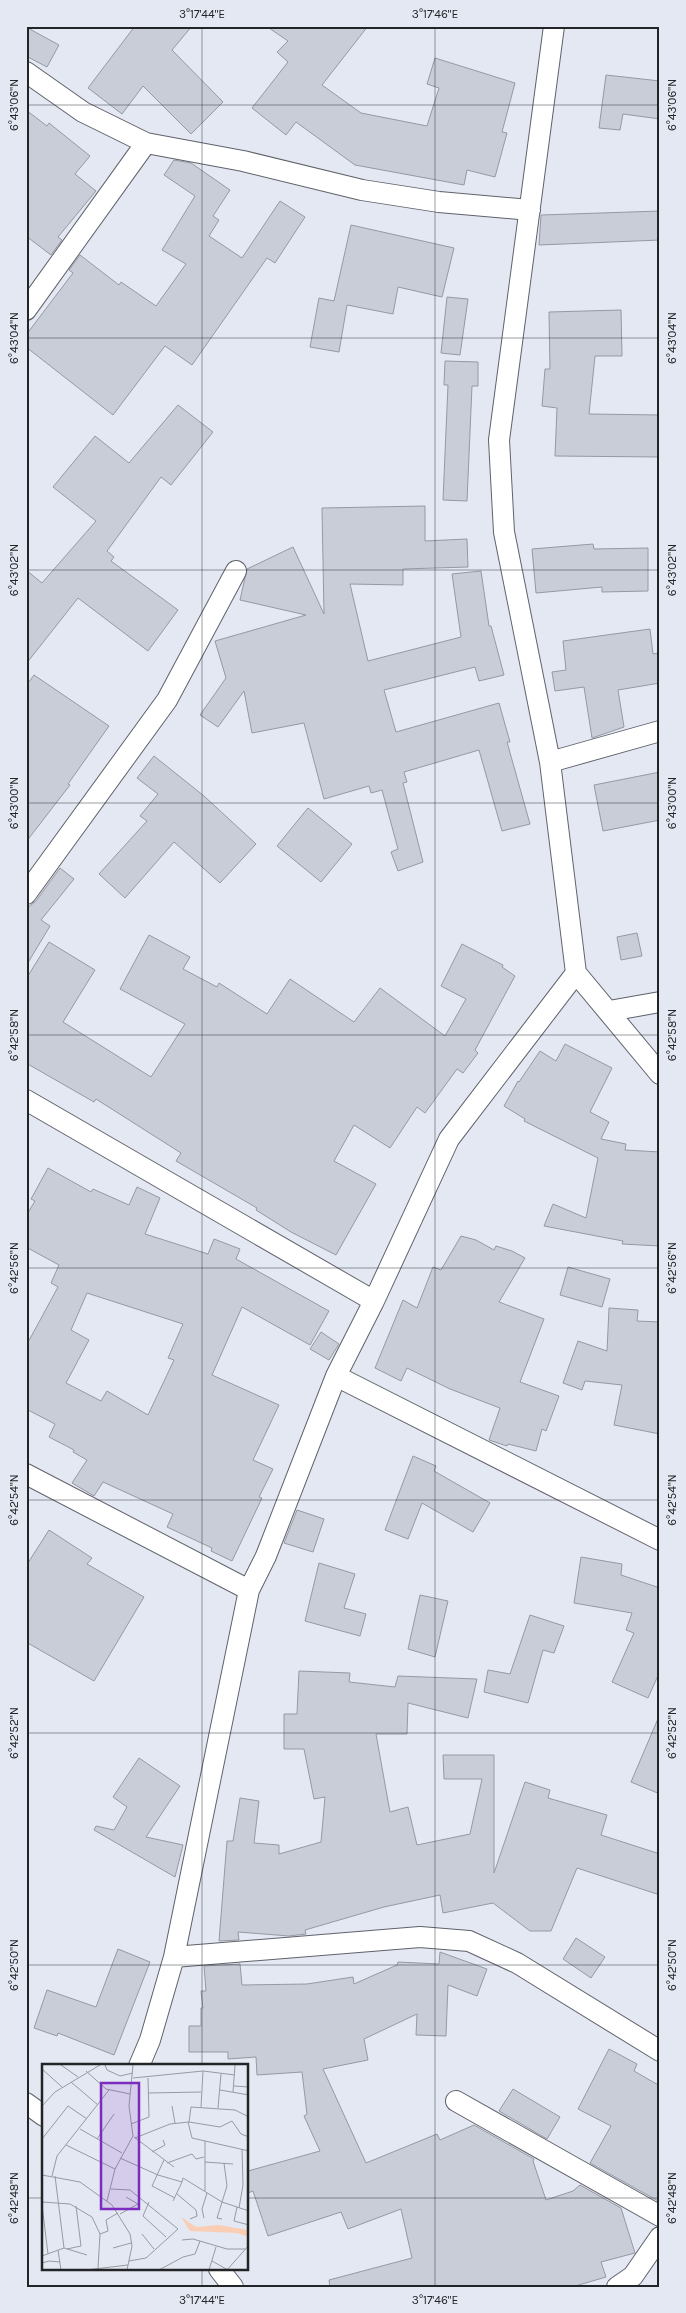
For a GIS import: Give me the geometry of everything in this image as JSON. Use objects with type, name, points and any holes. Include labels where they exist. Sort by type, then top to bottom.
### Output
[{"type":"street","points":[[554,26],[499,440],[504,532],[550,762],[576,973],[660,1074]]},
{"type":"street","points":[[26,72],[83,112],[146,143],[243,161],[362,190],[439,202],[530,210]]},
{"type":"street","points":[[26,310],[146,143]]},
{"type":"street","points":[[26,894],[167,700],[236,571]]},
{"type":"street","points":[[550,762],[660,731]]},
{"type":"street","points":[[140,2064],[150,2040],[174,1957],[249,1590],[266,1556],[336,1376],[374,1302],[449,1139],[576,973]]},
{"type":"street","points":[[609,1011],[660,1002]]},
{"type":"street","points":[[26,1100],[374,1302]]},
{"type":"street","points":[[336,1376],[660,1540]]},
{"type":"street","points":[[26,1474],[249,1590]]},
{"type":"street","points":[[174,1957],[420,1937],[469,1941],[517,1963],[660,2050]]},
{"type":"street","points":[[456,2101],[660,2216]]},
{"type":"street","points":[[26,2103],[42,2115]]},
{"type":"street","points":[[617,2287],[633,2276],[660,2237]]},
{"type":"street","points":[[220,2270],[233,2287]]},
{"type":"building","points":[[135,26],[192,26],[172,50],[223,102],[191,134],[143,86],[122,114],[88,88]]},
{"type":"building","points":[[266,26],[368,26],[322,85],[361,113],[427,126],[439,88],[427,84],[435,58],[515,83],[502,132],[507,133],[495,177],[467,170],[464,185],[355,165],[296,122],[286,135],[252,108],[288,62],[277,52],[288,41]]},
{"type":"building","points":[[26,27],[59,45],[47,67],[26,56]]},
{"type":"building","points":[[606,75],[660,81],[660,119],[623,114],[620,130],[599,128]]},
{"type":"building","points":[[26,110],[47,126],[49,123],[90,156],[75,174],[96,191],[58,237],[62,240],[51,255],[26,236]]},
{"type":"building","points":[[174,160],[191,163],[230,190],[213,216],[219,220],[209,236],[242,258],[280,201],[305,217],[275,263],[267,258],[192,365],[165,346],[113,415],[26,347],[26,335],[73,273],[69,270],[80,255],[119,285],[121,282],[156,306],[186,264],[162,250],[195,196],[164,175]]},
{"type":"building","points":[[660,211],[660,240],[539,245],[541,215]]},
{"type":"building","points":[[351,225],[454,248],[442,297],[398,287],[393,314],[347,305],[339,352],[310,347],[319,298],[334,301]]},
{"type":"building","points":[[447,297],[468,299],[460,355],[441,353]]},
{"type":"building","points":[[621,310],[622,356],[595,356],[589,414],[660,415],[660,457],[555,456],[557,408],[542,406],[545,369],[550,369],[549,312]]},
{"type":"building","points":[[445,361],[478,362],[478,386],[472,386],[467,501],[443,500],[448,385],[444,385]]},
{"type":"building","points":[[178,405],[213,432],[171,485],[161,477],[107,551],[114,557],[111,561],[178,610],[148,651],[78,598],[26,664],[26,570],[42,583],[96,521],[53,487],[95,436],[129,463]]},
{"type":"building","points":[[425,506],[425,541],[467,539],[468,567],[403,569],[403,585],[350,584],[368,661],[461,637],[452,574],[481,571],[489,626],[491,626],[504,675],[479,681],[475,667],[384,690],[396,732],[499,703],[510,742],[507,742],[530,824],[502,831],[479,750],[404,772],[407,782],[403,783],[423,862],[398,871],[391,852],[398,849],[382,790],[371,793],[369,786],[324,799],[304,723],[252,733],[244,691],[218,727],[200,715],[226,678],[215,641],[306,615],[240,600],[247,569],[293,547],[324,614],[322,508]]},
{"type":"building","points":[[593,544],[594,549],[648,548],[648,591],[602,592],[602,587],[536,593],[532,549]]},
{"type":"building","points":[[650,629],[653,654],[660,653],[660,683],[618,690],[624,727],[592,738],[584,687],[555,691],[552,672],[566,670],[563,641]]},
{"type":"building","points":[[34,675],[109,726],[68,784],[70,785],[26,842],[26,686]]},
{"type":"building","points":[[154,756],[204,796],[256,844],[220,883],[174,842],[125,898],[99,874],[147,821],[140,816],[158,794],[137,778]]},
{"type":"building","points":[[660,772],[660,820],[603,831],[594,785]]},
{"type":"building","points":[[308,808],[352,844],[321,882],[277,846]]},
{"type":"building","points":[[60,868],[74,879],[41,920],[50,926],[26,966],[26,909],[36,901]]},
{"type":"building","points":[[637,933],[642,956],[621,960],[617,937]]},
{"type":"building","points":[[149,935],[190,957],[183,969],[217,987],[219,983],[267,1014],[290,979],[354,1022],[380,988],[445,1036],[466,999],[441,986],[462,944],[503,965],[502,967],[515,976],[475,1050],[478,1053],[463,1073],[457,1069],[425,1113],[417,1107],[390,1148],[354,1125],[334,1161],[376,1184],[336,1255],[291,1232],[256,1210],[257,1208],[176,1161],[181,1153],[96,1099],[94,1102],[26,1063],[26,979],[49,942],[95,970],[63,1022],[151,1077],[185,1024],[120,989]]},
{"type":"building","points":[[565,1044],[612,1068],[590,1112],[609,1122],[601,1139],[626,1144],[625,1150],[660,1152],[660,1246],[622,1244],[623,1241],[544,1226],[553,1204],[586,1218],[598,1158],[524,1121],[525,1119],[504,1106],[518,1081],[540,1051],[556,1061]]},
{"type":"building","points":[[48,1168],[91,1192],[93,1189],[129,1205],[137,1187],[160,1198],[145,1234],[208,1254],[214,1239],[240,1249],[236,1259],[329,1311],[310,1345],[242,1307],[212,1375],[279,1405],[253,1460],[273,1469],[259,1497],[262,1498],[232,1561],[211,1551],[212,1548],[167,1527],[173,1514],[103,1482],[94,1496],[72,1483],[87,1460],[73,1452],[74,1450],[49,1437],[55,1424],[26,1409],[26,1346],[58,1287],[51,1283],[59,1265],[26,1247],[26,1216],[35,1201],[31,1199]],"holes":[[[87,1293],[183,1324],[168,1358],[174,1360],[148,1415],[107,1391],[101,1401],[66,1383],[89,1340],[71,1330]]]},
{"type":"building","points":[[461,1236],[476,1240],[494,1250],[496,1246],[525,1258],[499,1302],[544,1319],[520,1382],[559,1396],[546,1431],[542,1429],[536,1451],[508,1444],[507,1446],[489,1440],[500,1408],[450,1389],[407,1368],[401,1381],[375,1368],[403,1300],[417,1308],[433,1267],[441,1270]]},
{"type":"building","points":[[568,1267],[610,1279],[602,1307],[560,1295]]},
{"type":"building","points":[[609,1308],[638,1310],[637,1321],[660,1322],[660,1434],[614,1425],[622,1385],[585,1381],[582,1390],[563,1383],[578,1341],[607,1351]]},
{"type":"building","points":[[321,1332],[339,1344],[329,1360],[310,1349]]},
{"type":"building","points":[[413,1456],[436,1466],[434,1471],[490,1503],[473,1532],[422,1503],[408,1539],[385,1530]]},
{"type":"building","points":[[297,1510],[324,1519],[313,1552],[284,1543]]},
{"type":"building","points":[[49,1530],[92,1558],[87,1564],[144,1597],[94,1681],[26,1642],[26,1566]]},
{"type":"building","points":[[581,1557],[622,1564],[621,1575],[660,1588],[660,1671],[648,1698],[612,1682],[634,1633],[626,1630],[632,1613],[574,1603]]},
{"type":"building","points":[[319,1563],[355,1574],[344,1608],[366,1614],[360,1636],[305,1621]]},
{"type":"building","points":[[420,1595],[448,1601],[435,1657],[408,1649]]},
{"type":"building","points":[[530,1615],[564,1626],[554,1653],[543,1650],[528,1703],[484,1692],[488,1670],[510,1674]]},
{"type":"building","points":[[299,1671],[350,1673],[349,1682],[395,1687],[398,1676],[477,1679],[468,1718],[408,1703],[407,1734],[376,1734],[390,1812],[408,1807],[417,1845],[470,1834],[482,1779],[444,1779],[443,1755],[494,1755],[494,1873],[525,1782],[550,1790],[548,1798],[607,1815],[601,1835],[660,1854],[660,1895],[577,1868],[551,1931],[530,1931],[493,1903],[443,1913],[440,1895],[384,1907],[305,1930],[306,1934],[289,1936],[238,1932],[239,1940],[219,1941],[227,1841],[233,1841],[240,1798],[259,1801],[254,1843],[279,1845],[279,1854],[321,1842],[325,1797],[314,1799],[304,1749],[284,1749],[284,1714],[297,1714]]},
{"type":"building","points":[[660,1714],[660,1794],[631,1782]]},
{"type":"building","points":[[139,1758],[180,1786],[146,1837],[183,1845],[175,1877],[94,1830],[96,1826],[114,1830],[127,1807],[113,1797]]},
{"type":"building","points":[[576,1938],[605,1957],[591,1978],[563,1959]]},
{"type":"building","points":[[118,1949],[150,1962],[114,2055],[58,2033],[57,2036],[34,2028],[47,1990],[96,2007]]},
{"type":"building","points":[[440,1952],[487,1969],[477,1996],[448,1985],[446,2036],[416,2035],[417,2014],[364,2039],[368,2060],[323,2069],[366,2163],[437,2134],[440,2140],[474,2125],[534,2159],[533,2161],[546,2200],[573,2191],[580,2185],[621,2208],[635,2253],[601,2262],[606,2277],[572,2287],[330,2287],[329,2280],[412,2258],[401,2209],[348,2229],[341,2212],[268,2236],[253,2191],[249,2193],[249,2171],[320,2151],[304,2116],[307,2114],[302,2072],[257,2075],[256,2057],[228,2059],[228,2052],[189,2052],[189,2026],[201,2026],[201,2008],[203,2008],[201,1991],[206,1991],[204,1966],[240,1964],[242,1985],[307,1984],[353,1977],[354,1984],[397,1965],[398,1962],[439,1964]]},
{"type":"building","points":[[609,2049],[637,2064],[634,2071],[660,2086],[660,2202],[590,2163],[611,2126],[578,2109]]},
{"type":"building","points":[[513,2089],[560,2117],[547,2139],[499,2111]]}]
